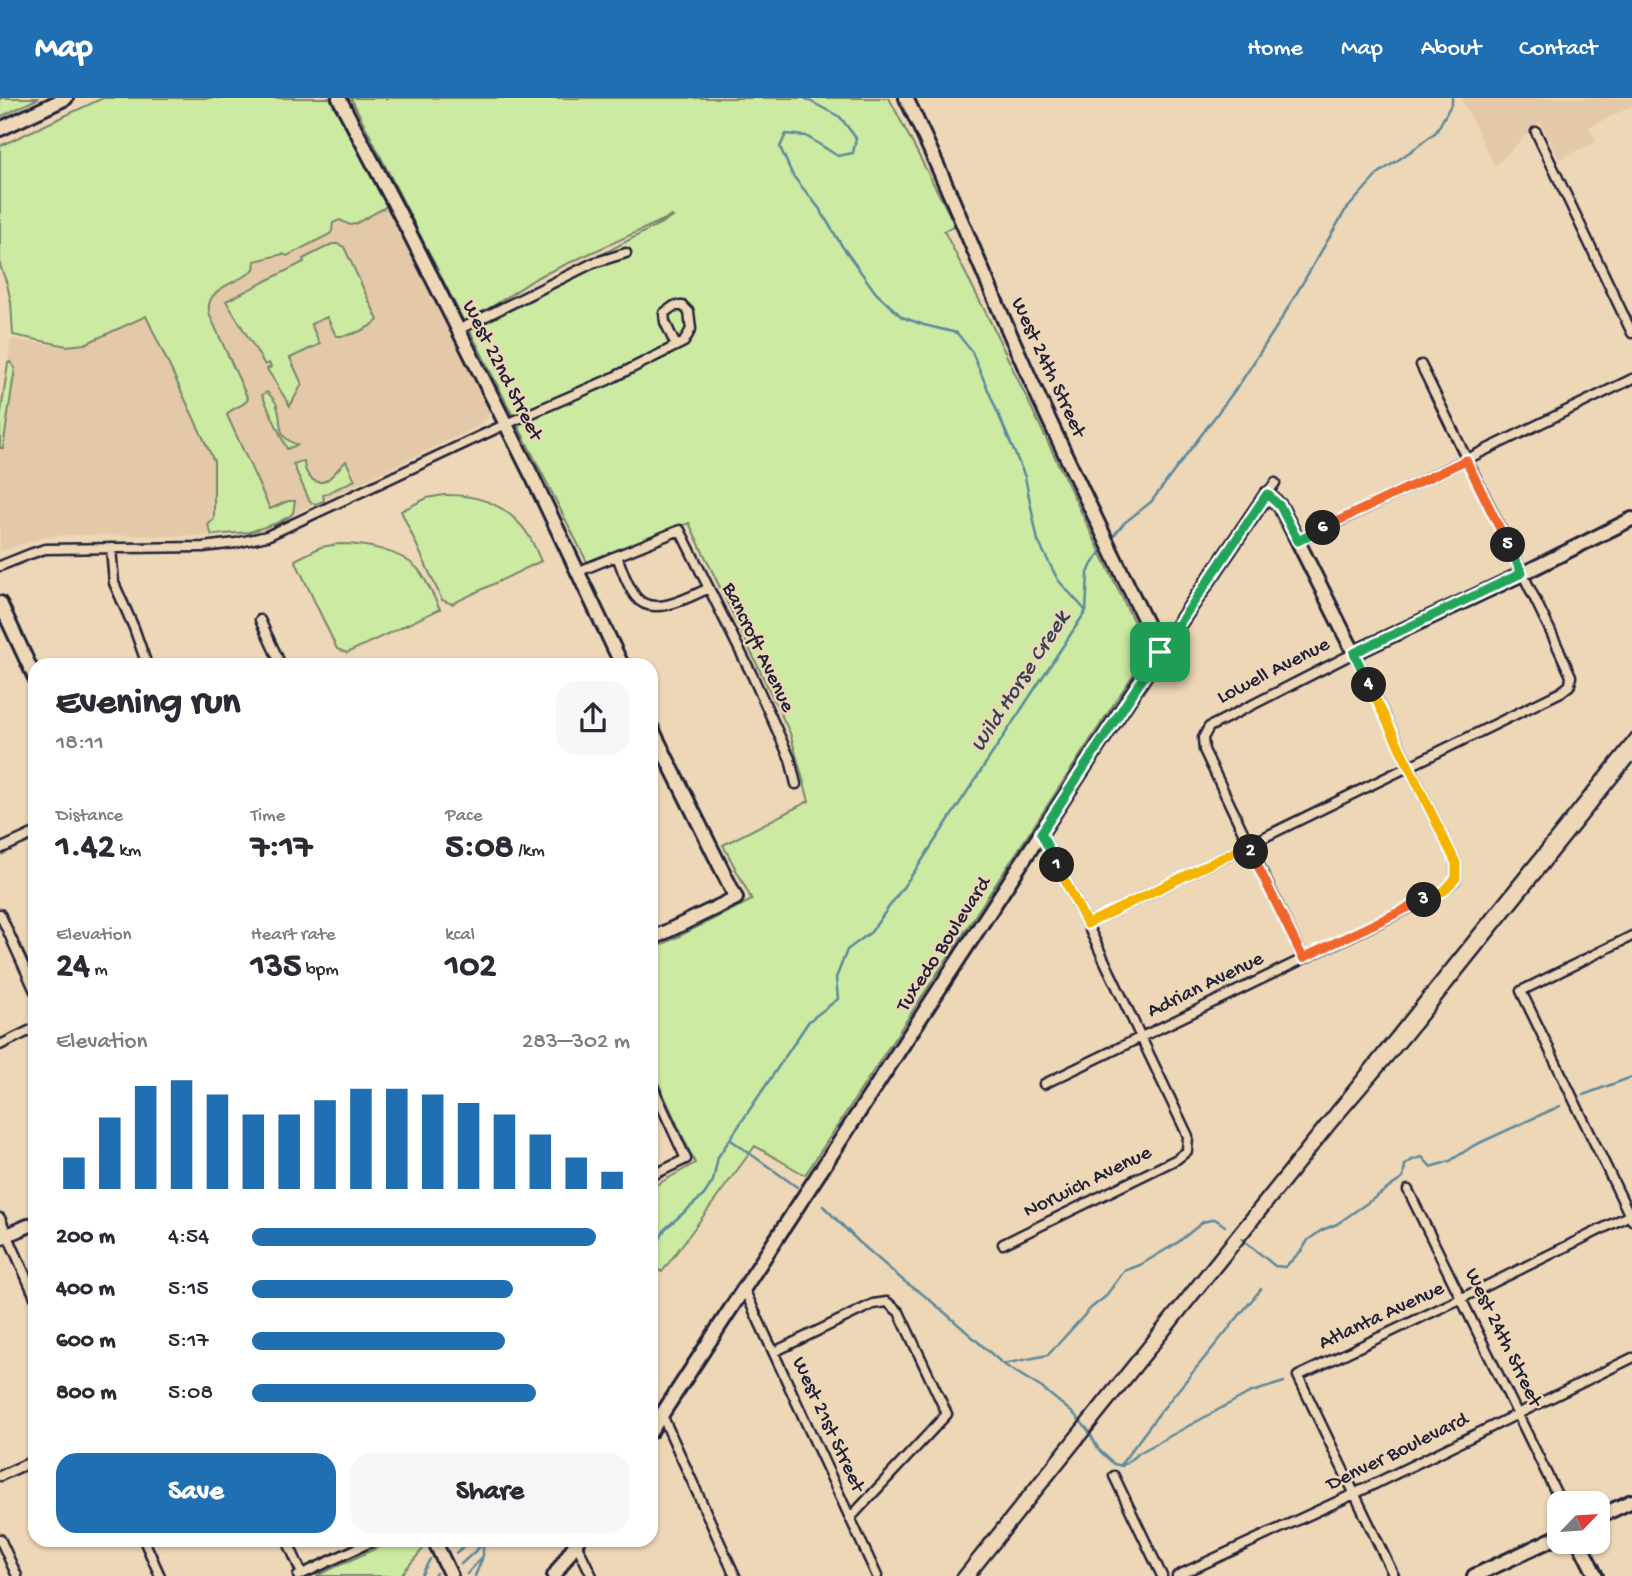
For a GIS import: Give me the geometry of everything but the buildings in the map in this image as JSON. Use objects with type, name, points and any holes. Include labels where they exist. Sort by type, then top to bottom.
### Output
[{"type":"street","points":[[1,129],[66,98]]},
{"type":"street","name":"West 22nd Street","points":[[339,98],[506,424],[619,658]]},
{"type":"street","name":"West 24th Street","points":[[906,98],[1024,367],[1160,652]]},
{"type":"street","points":[[1536,132],[1632,332]]},
{"type":"street","points":[[458,330],[593,263],[626,253]]},
{"type":"street","points":[[0,566],[45,549],[203,547],[267,536],[506,424],[608,380],[676,346],[684,342],[691,329],[689,312],[683,306],[674,306],[664,313],[665,322],[676,346]]},
{"type":"street","points":[[1087,924],[1561,692],[1570,685],[1571,676],[1421,365]]},
{"type":"street","points":[[1409,765],[1298,541],[1632,379]]},
{"type":"street","name":"Tuxedo Boulevard","points":[[658,1421],[1041,833],[1271,488],[1298,541]]},
{"type":"street","name":"Lowell Avenue","points":[[1248,845],[1204,750],[1203,737],[1209,727],[1354,653],[1632,519]]},
{"type":"street","name":"Bancroft Avenue","points":[[617,556],[680,530],[753,677],[789,759],[796,784]]},
{"type":"street","points":[[111,548],[114,583],[145,658]]},
{"type":"street","points":[[577,572],[617,556],[636,598],[652,607],[669,604],[709,588]]},
{"type":"street","points":[[0,603],[28,663]]},
{"type":"street","points":[[260,620],[278,658]]},
{"type":"street","points":[[658,741],[736,898],[658,936]]},
{"type":"street","name":"Adrian Avenue","points":[[1044,1084],[1444,891],[1456,878],[1456,863],[1409,765]]},
{"type":"street","points":[[1041,833],[1141,1038]]},
{"type":"street","points":[[0,849],[28,835]]},
{"type":"street","points":[[1248,845],[1303,958]]},
{"type":"street","points":[[0,914],[28,976]]},
{"type":"street","points":[[1631,1216],[1521,991],[1632,936]]},
{"type":"street","points":[[0,1045],[28,1031]]},
{"type":"street","name":"Norwich Avenue","points":[[1003,1244],[1177,1159],[1187,1151],[1188,1136],[1141,1038]]},
{"type":"street","points":[[658,1098],[686,1159],[658,1173]]},
{"type":"street","name":"West 24th Street","points":[[1408,1190],[1555,1491]]},
{"type":"street","name":"Atlanta Avenue","points":[[1354,1494],[1298,1376],[1631,1216]]},
{"type":"street","points":[[0,1218],[4,1236],[28,1283]]},
{"type":"street","points":[[4,1236],[28,1226]]},
{"type":"street","name":"West 21st Street","points":[[744,1289],[878,1576]]},
{"type":"street","points":[[774,1352],[873,1304],[887,1302],[899,1312],[947,1414],[850,1517]]},
{"type":"street","name":"Denver Boulevard","points":[[1177,1576],[1354,1494],[1632,1358]]},
{"type":"street","points":[[662,1415],[735,1576]]},
{"type":"street","points":[[0,1476],[28,1463]]},
{"type":"street","points":[[1114,1476],[1163,1576]]},
{"type":"street","points":[[1354,1494],[1394,1576]]},
{"type":"street","points":[[1610,1511],[1632,1501]]},
{"type":"street","points":[[0,1539],[17,1576]]},
{"type":"street","points":[[1474,1576],[1547,1542]]},
{"type":"street","points":[[147,1547],[160,1576]]},
{"type":"street","points":[[290,1547],[300,1575],[360,1547]]},
{"type":"street","points":[[437,1547],[451,1576]]},
{"type":"street","points":[[554,1576],[573,1547]]},
{"type":"street","points":[[580,1547],[592,1576]]},
{"type":"street","points":[[1585,1554],[1596,1576]]},
{"type":"shaded area","points":[[1461,98],[1632,98],[1632,106],[1589,127],[1596,142],[1559,159],[1540,121],[1495,166]]},
{"type":"shaded area","points":[[386,201],[490,407],[488,417],[475,428],[249,535],[219,535],[218,459],[149,313]]},
{"type":"shaded area","points":[[146,316],[214,462],[215,536],[67,535],[45,537],[0,551],[0,416],[11,339],[67,347],[85,344]]},
{"type":"green space","points":[[0,98],[39,98],[0,117]]},
{"type":"green space","points":[[103,98],[334,98],[389,205],[355,224],[350,225],[340,220],[333,223],[330,234],[287,256],[283,254],[255,261],[254,269],[250,273],[221,289],[210,300],[210,316],[248,399],[227,415],[270,509],[288,501],[295,501],[293,513],[277,523],[249,532],[212,535],[208,525],[214,519],[214,461],[146,316],[85,344],[67,346],[13,335],[11,302],[0,265],[0,146]]},
{"type":"green space","points":[[351,98],[889,98],[955,225],[944,231],[989,319],[1148,652],[805,1175],[755,1146],[662,1272],[658,1270],[658,1184],[695,1163],[658,1082],[658,947],[752,900],[723,845],[809,801],[790,733],[689,523],[587,562],[467,325],[673,217],[538,277],[465,324]]},
{"type":"green space","points":[[332,244],[344,247],[378,320],[358,332],[341,336],[336,336],[327,317],[311,324],[320,344],[290,358],[302,384],[290,406],[267,369],[271,367],[269,363],[265,365],[226,301],[304,262],[303,259]]},
{"type":"green space","points":[[10,362],[15,368],[3,448],[0,448],[0,419]]},
{"type":"green space","points":[[267,392],[276,404],[282,434],[297,445],[287,449],[262,395]]},
{"type":"green space","points":[[304,461],[307,473],[316,482],[328,479],[346,461],[355,480],[323,495],[324,501],[315,504],[310,502],[293,464]]},
{"type":"green space","points":[[444,495],[481,499],[503,509],[521,525],[541,561],[452,604],[442,600],[401,511],[427,498]]},
{"type":"green space","points":[[339,544],[381,549],[410,562],[424,578],[440,609],[347,653],[337,649],[295,560],[321,547]]},
{"type":"green space","points":[[379,1547],[424,1548],[400,1576],[316,1576]]},
{"type":"waterway","points":[[804,98],[840,117],[856,138],[853,153],[838,156],[806,136],[786,134],[780,147],[793,176],[819,208],[876,293],[902,317],[957,333],[972,352],[1025,477],[1038,541],[1058,580],[1086,611]]},
{"type":"waterway","name":"Wild Horse Creek","points":[[1111,539],[1124,523],[1151,502],[1241,382],[1345,211],[1379,173],[1436,132],[1452,103],[1452,98]]},
{"type":"waterway","name":"Wild Horse Creek","points":[[658,1243],[665,1229],[704,1195],[713,1181],[718,1157],[809,1021],[838,999],[836,978],[847,950],[871,932],[919,865],[1086,611],[1088,573],[1105,547]]},
{"type":"waterway","points":[[1583,1095],[1632,1077]]},
{"type":"waterway","points":[[1242,1239],[1275,1266],[1285,1267],[1308,1240],[1337,1224],[1403,1178],[1405,1165],[1412,1160],[1422,1157],[1431,1167],[1450,1161],[1473,1146],[1560,1106]]},
{"type":"waterway","points":[[731,1140],[797,1187]]},
{"type":"waterway","points":[[823,1206],[859,1242],[1003,1364],[1042,1388],[1074,1414],[1088,1430],[1099,1450],[1114,1464],[1122,1466],[1139,1453],[1249,1393],[1284,1382]]},
{"type":"waterway","points":[[1003,1364],[1048,1355],[1091,1308],[1105,1297],[1124,1271],[1140,1265],[1177,1243],[1203,1222],[1215,1219],[1225,1226]]},
{"type":"waterway","points":[[1121,1464],[1261,1289]]},
{"type":"waterway","name":"Wild Horse Creek","points":[[456,1553],[462,1547]]},
{"type":"waterway","name":"Wild Horse Creek","points":[[461,1564],[480,1547]]},
{"type":"waterway","name":"Wild Horse Creek","points":[[467,1574],[483,1556],[483,1547]]},
{"type":"waterway","name":"Wild Horse Creek","points":[[421,1576],[430,1559]]},
{"type":"waterway","name":"Wild Horse Creek","points":[[475,1576],[482,1559]]},
{"type":"railway","points":[[956,1576],[1632,733]]},
{"type":"railway","points":[[976,1576],[1632,763]]},
{"type":"route","points":[[1466,460],[1522,573],[1354,653],[1456,863],[1456,878],[1444,891],[1303,958],[1248,845],[1087,924],[1041,833],[1160,652],[1267,494],[1280,506],[1298,541],[1466,460]]}]
